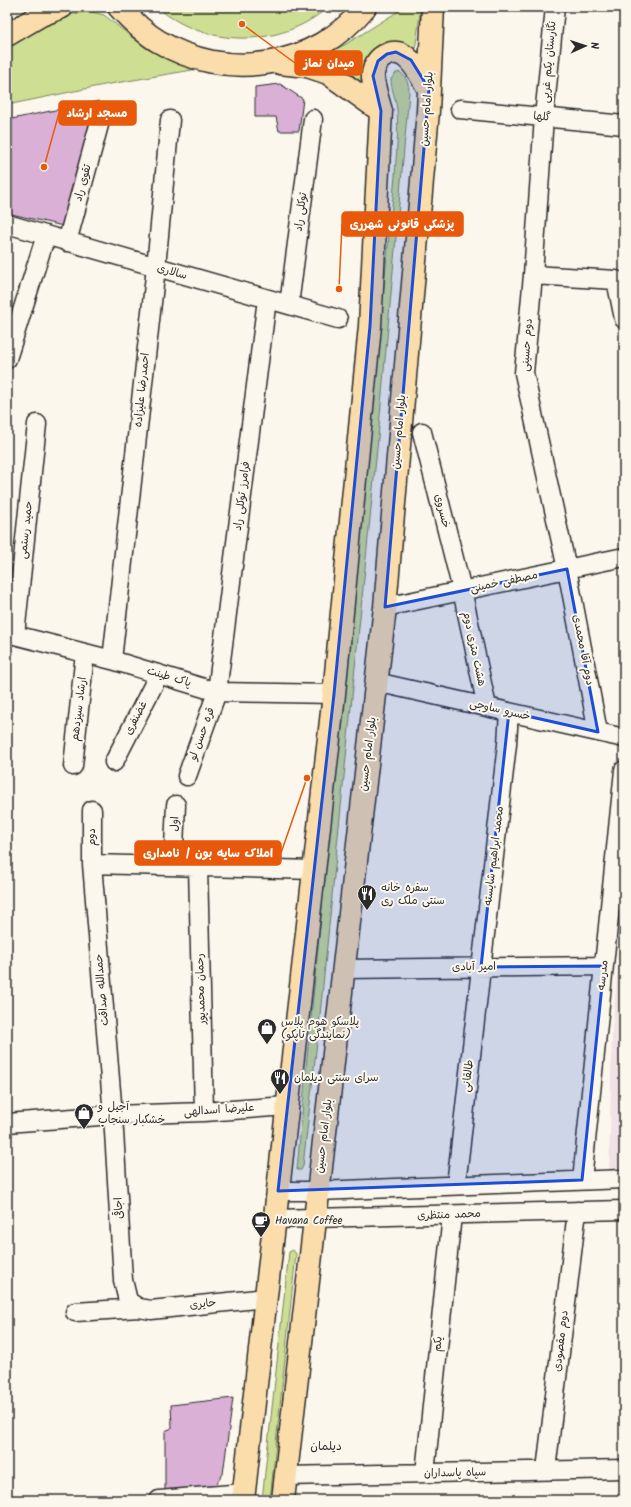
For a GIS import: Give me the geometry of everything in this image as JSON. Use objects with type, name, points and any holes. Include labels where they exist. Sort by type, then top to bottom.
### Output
[{"type":"main road","points":[[7,35],[45,11],[62,7]]},
{"type":"main road","points":[[119,7],[135,23],[157,40],[188,56],[205,61],[227,64],[256,65],[307,52],[338,33],[352,22],[365,7]]},
{"type":"main road","name":"بلوار امام حسین","points":[[283,1500],[385,607],[429,89],[433,7]]},
{"type":"main road","points":[[243,1497],[334,694],[370,326],[381,111],[373,76],[378,61],[387,54],[396,52],[411,60],[429,89]]},
{"type":"main road","points":[[272,62],[307,66],[328,73],[381,111]]},
{"type":"street","name":"نگارستان یکم غربی","points":[[544,118],[554,7]]},
{"type":"street","name":"گلها","points":[[460,109],[624,125]]},
{"type":"street","name":"دوم حسینی","points":[[544,118],[533,275],[524,373],[567,569]]},
{"type":"street","name":"توکلی راد","points":[[289,305],[313,119]]},
{"type":"street","name":"احمدرضا علیزاده","points":[[112,660],[156,267],[170,120]]},
{"type":"street","name":"تقوی راد","points":[[67,242],[99,125]]},
{"type":"street","name":"سالاری","points":[[7,224],[338,320]]},
{"type":"street","points":[[7,359],[46,235]]},
{"type":"street","points":[[533,275],[616,280],[624,319]]},
{"type":"street","name":"فرامرز توکلی راد","points":[[216,692],[267,299]]},
{"type":"street","name":"حمید رستمی","points":[[11,634],[37,424]]},
{"type":"street","name":"خسروی","points":[[422,432],[462,590]]},
{"type":"street","name":"مصطفی خمینی","points":[[385,607],[624,557]]},
{"type":"street","name":"دوم آقا محمدی","points":[[567,569],[598,732]]},
{"type":"street","name":"هشت متری دوم","points":[[462,590],[487,707]]},
{"type":"street","name":"پاک طینت","points":[[11,634],[112,660],[216,692],[334,694]]},
{"type":"street","name":"ارشاد سیزدهم","points":[[73,766],[86,653]]},
{"type":"street","name":"غضنفری","points":[[114,762],[159,674]]},
{"type":"street","name":"خسرو ساوجی","points":[[376,682],[624,738]]},
{"type":"street","name":"قره حسن لو","points":[[187,776],[216,692]]},
{"type":"street","name":"محمد ابراهیم شایسته","points":[[481,967],[507,744],[509,712]]},
{"type":"street","name":"مدرسه","points":[[582,1180],[624,770]]},
{"type":"street","name":"اول","points":[[173,866],[176,805]]},
{"type":"street","name":"دوم","points":[[92,810],[92,864]]},
{"type":"street","points":[[92,864],[314,870]]},
{"type":"street","name":"حمدالله صداقت","points":[[92,864],[113,1116]]},
{"type":"street","name":"رحمان محمدپور","points":[[198,867],[204,1112]]},
{"type":"street","name":"امیر آبادی","points":[[343,969],[604,966]]},
{"type":"street","name":"طالقانی","points":[[456,1185],[481,967]]},
{"type":"street","name":"علیرضا اسدالهی","points":[[7,1123],[287,1106]]},
{"type":"street","name":"اجاقی","points":[[113,1116],[124,1280],[134,1304]]},
{"type":"street","points":[[278,1191],[318,1191],[624,1179]]},
{"type":"street","points":[[390,1216],[392,1188]]},
{"type":"street","name":"محمد منتظری","points":[[275,1219],[624,1210]]},
{"type":"street","name":"دوم مقصودی","points":[[546,1470],[576,1211]]},
{"type":"street","name":"یکم","points":[[425,1473],[452,1215]]},
{"type":"street","name":"حایری","points":[[75,1312],[134,1304],[151,1310],[266,1298]]},
{"type":"street","name":"سپاه پاسداران","points":[[285,1476],[624,1469]]},
{"type":"street","points":[[159,1500],[243,1497]]},
{"type":"highlighted area","points":[[396,52],[411,60],[429,89],[385,607],[567,569],[598,732],[509,712],[481,967],[604,966],[582,1180],[278,1191],[334,694],[370,326],[381,111],[373,76],[378,61],[387,54]]},
{"type":"shaded area","points":[[624,898],[624,1177],[609,1178],[612,1033]]},
{"type":"green space","points":[[157,7],[328,7],[309,21],[288,30],[266,36],[242,38],[219,36],[197,30],[176,20]]},
{"type":"green space","points":[[405,7],[421,7],[414,58],[400,46],[367,87],[329,55],[332,51],[346,44]]},
{"type":"green space","points":[[88,11],[104,15],[147,49],[198,69],[104,85],[7,105],[7,42],[65,16]]},
{"type":"green space","points":[[400,72],[407,81],[409,93],[377,449],[320,1015],[303,1166],[301,1170],[297,1170],[395,176],[398,118],[391,79],[396,73]]},
{"type":"green space","points":[[293,1250],[296,1254],[270,1500],[262,1500],[289,1252]]},
{"type":"building","points":[[280,84],[303,99],[299,131],[279,131],[276,117],[255,117],[255,87]]},
{"type":"building","points":[[99,101],[63,226],[7,213],[7,120]]},
{"type":"building","points":[[233,1398],[223,1474],[213,1488],[165,1492],[165,1431],[172,1428],[171,1405]]},
{"type":"place","name":"میدان نماز","points":[[242,24]]},
{"type":"place","name":"مسجد ارشاد","points":[[44,167]]},
{"type":"place","name":"پزشکی قانونی شهرری","points":[[339,289]]},
{"type":"place","name":"املاک سایه بون | نامداری","points":[[307,778]]},
{"type":"place","name":"سفره خانه سنتی ملک ری","points":[[367,911]]},
{"type":"place","name":"پلاسکو هوم پلاس (نمایندگی تاپکو)","points":[[267,1045]]},
{"type":"place","name":"سرای سنتی دیلمان","points":[[280,1095]]},
{"type":"place","name":"آجیل و خشکبار سنجاب","points":[[84,1130]]},
{"type":"place","name":"Havana Coffee","points":[[261,1238]]},
{"type":"district","name":"دیلمان","points":[[326,1446]]}]
